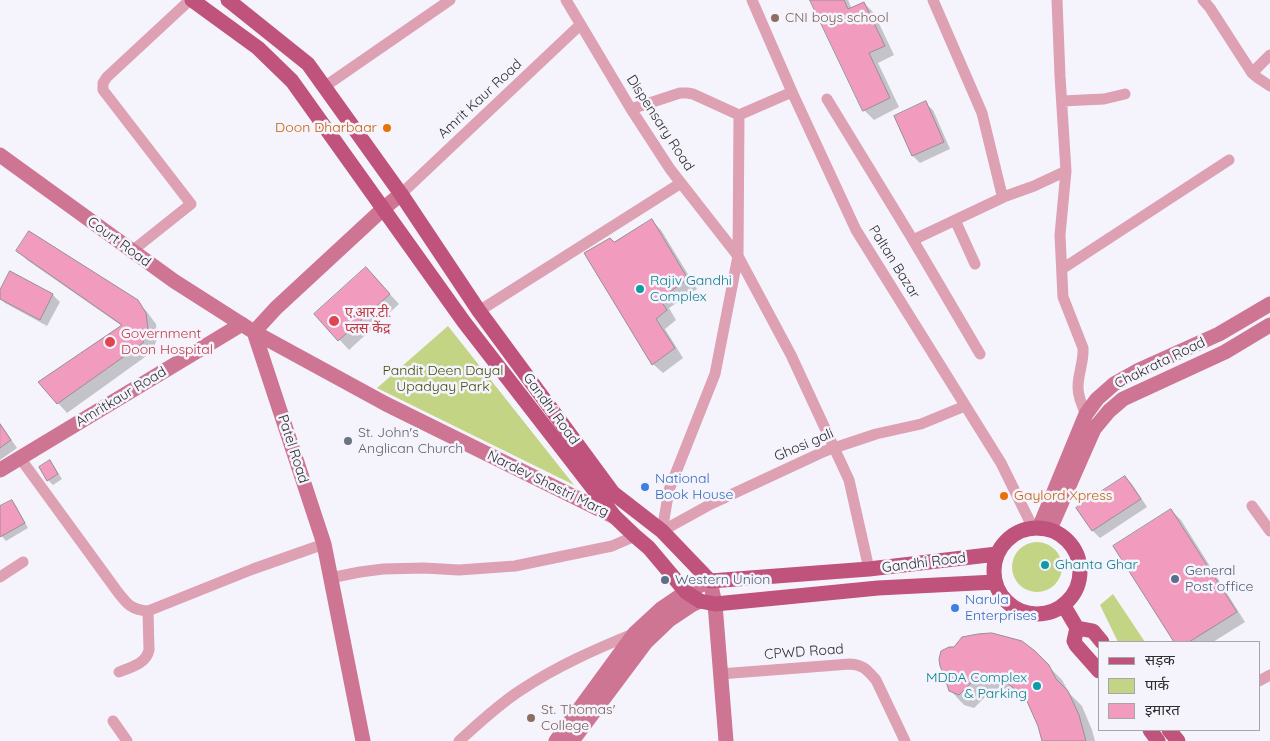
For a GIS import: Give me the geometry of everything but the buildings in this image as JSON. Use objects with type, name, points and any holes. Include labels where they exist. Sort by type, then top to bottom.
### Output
[{"type":"main road","name":"Gandhi Road","points":[[191,0],[258,48],[292,81],[464,322],[615,517],[650,548],[686,592],[708,603],[878,588],[995,582]]},
{"type":"main road","name":"Gandhi Road","points":[[228,0],[308,64],[401,194],[479,311],[613,493],[662,531],[710,581],[869,569],[998,554]]},
{"type":"main road","points":[[1041,528],[1062,535],[1072,545],[1078,557],[1081,570],[1079,584],[1073,596],[1064,606],[1051,613],[1037,615],[1023,613],[1010,606],[1001,595],[995,582],[994,568],[998,554],[1004,544],[1022,530],[1041,528]]},
{"type":"main road","points":[[1064,606],[1077,628],[1074,641],[1076,645],[1098,670]]},
{"type":"main road","points":[[1077,628],[1093,631],[1101,641]]},
{"type":"main road","points":[[1170,731],[1178,741]]},
{"type":"street","points":[[132,251],[191,204],[104,90],[103,83],[107,77],[191,0]]},
{"type":"street","points":[[324,87],[450,0]]},
{"type":"street","name":"Dispensary Road","points":[[566,0],[631,109],[670,169],[738,256],[791,355],[850,480],[869,569]]},
{"type":"street","points":[[933,0],[982,113],[1002,195],[1006,196]]},
{"type":"street","points":[[1057,0],[1066,171],[1060,235],[1064,301],[1083,348],[1078,388],[1086,414]]},
{"type":"street","points":[[1203,0],[1252,73],[1270,86]]},
{"type":"street","name":"Paltan Bazar","points":[[755,3],[792,92],[856,230],[1041,528]]},
{"type":"street","name":"Amrit Kaur Road","points":[[401,194],[580,25]]},
{"type":"street","points":[[1252,73],[1270,55]]},
{"type":"street","points":[[631,109],[687,93],[739,115],[792,92]]},
{"type":"street","points":[[1062,101],[1104,99],[1125,94]]},
{"type":"street","points":[[827,99],[980,354]]},
{"type":"street","points":[[662,531],[668,490],[714,374],[738,256],[739,115]]},
{"type":"street","name":"Court Road","points":[[0,155],[174,281],[248,328]]},
{"type":"street","points":[[1062,269],[1229,160]]},
{"type":"street","points":[[913,240],[1006,196],[1034,186],[1066,171]]},
{"type":"street","points":[[479,311],[681,183]]},
{"type":"street","points":[[248,328],[276,308],[401,194]]},
{"type":"street","points":[[955,220],[975,264]]},
{"type":"street","name":"Chakrata Road","points":[[1041,528],[1086,414],[1097,398],[1114,384],[1139,370],[1220,334],[1270,304]]},
{"type":"street","name":"Chakrata Road","points":[[1041,528],[1094,429],[1109,411],[1123,399],[1225,352],[1270,325]]},
{"type":"street","name":"Amritkaur Road","points":[[0,470],[248,328]]},
{"type":"street","name":"Nardev Shastri Marg","points":[[248,328],[386,404],[615,517]]},
{"type":"street","name":"Patel Road","points":[[248,328],[324,544],[364,741]]},
{"type":"street","name":"Ghosi gali","points":[[662,531],[711,504],[825,451],[876,434],[921,424],[965,406]]},
{"type":"street","points":[[20,458],[128,605],[138,610],[148,612],[253,569],[324,544]]},
{"type":"street","points":[[1252,506],[1270,531]]},
{"type":"street","points":[[330,578],[382,569],[424,568],[459,570],[515,566],[612,546],[635,536]]},
{"type":"street","points":[[0,577],[23,562]]},
{"type":"street","points":[[556,741],[635,633],[661,609],[686,592],[710,581],[708,603],[720,674],[726,741]]},
{"type":"street","points":[[572,741],[646,642],[669,620],[693,604],[708,603]]},
{"type":"street","points":[[119,672],[141,663],[148,656],[148,612]]},
{"type":"street","points":[[459,741],[487,715],[521,690],[568,662],[635,633]]},
{"type":"street","name":"CPWD Road","points":[[720,674],[850,664],[860,665],[876,680],[905,741]]},
{"type":"street","points":[[112,721],[127,741]]},
{"type":"green space","name":"Pandit Deen Dayal Upadyay Park","points":[[448,326],[574,485],[377,388]]},
{"type":"green space","points":[[1037,542],[1055,549],[1062,567],[1055,585],[1037,592],[1019,585],[1012,567],[1019,549]]},
{"type":"green space","points":[[1113,594],[1144,641],[1118,641],[1100,605]]},
{"type":"place","name":"CNI boys school","points":[[775,18]]},
{"type":"place","name":"Doon Dharbaar","points":[[387,128]]},
{"type":"place","name":"Rajiv Gandhi Complex","points":[[640,289]]},
{"type":"place","name":"ए.आर.टी. प्लस केंद्र","points":[[334,321]]},
{"type":"place","name":"Government Doon Hospital","points":[[110,342]]},
{"type":"place","name":"St. John's Anglican Church","points":[[348,441]]},
{"type":"place","name":"National Book House","points":[[645,487]]},
{"type":"place","name":"Gaylord Xpress","points":[[1004,496]]},
{"type":"place","name":"Ghanta Ghar","points":[[1045,565]]},
{"type":"place","name":"General Post office","points":[[1175,579]]},
{"type":"place","name":"Western Union","points":[[665,580]]},
{"type":"place","name":"Narula Enterprises","points":[[955,608]]},
{"type":"place","name":"MDDA Complex & Parking","points":[[1037,686]]},
{"type":"place","name":"St. Thomas' College","points":[[531,718]]}]
